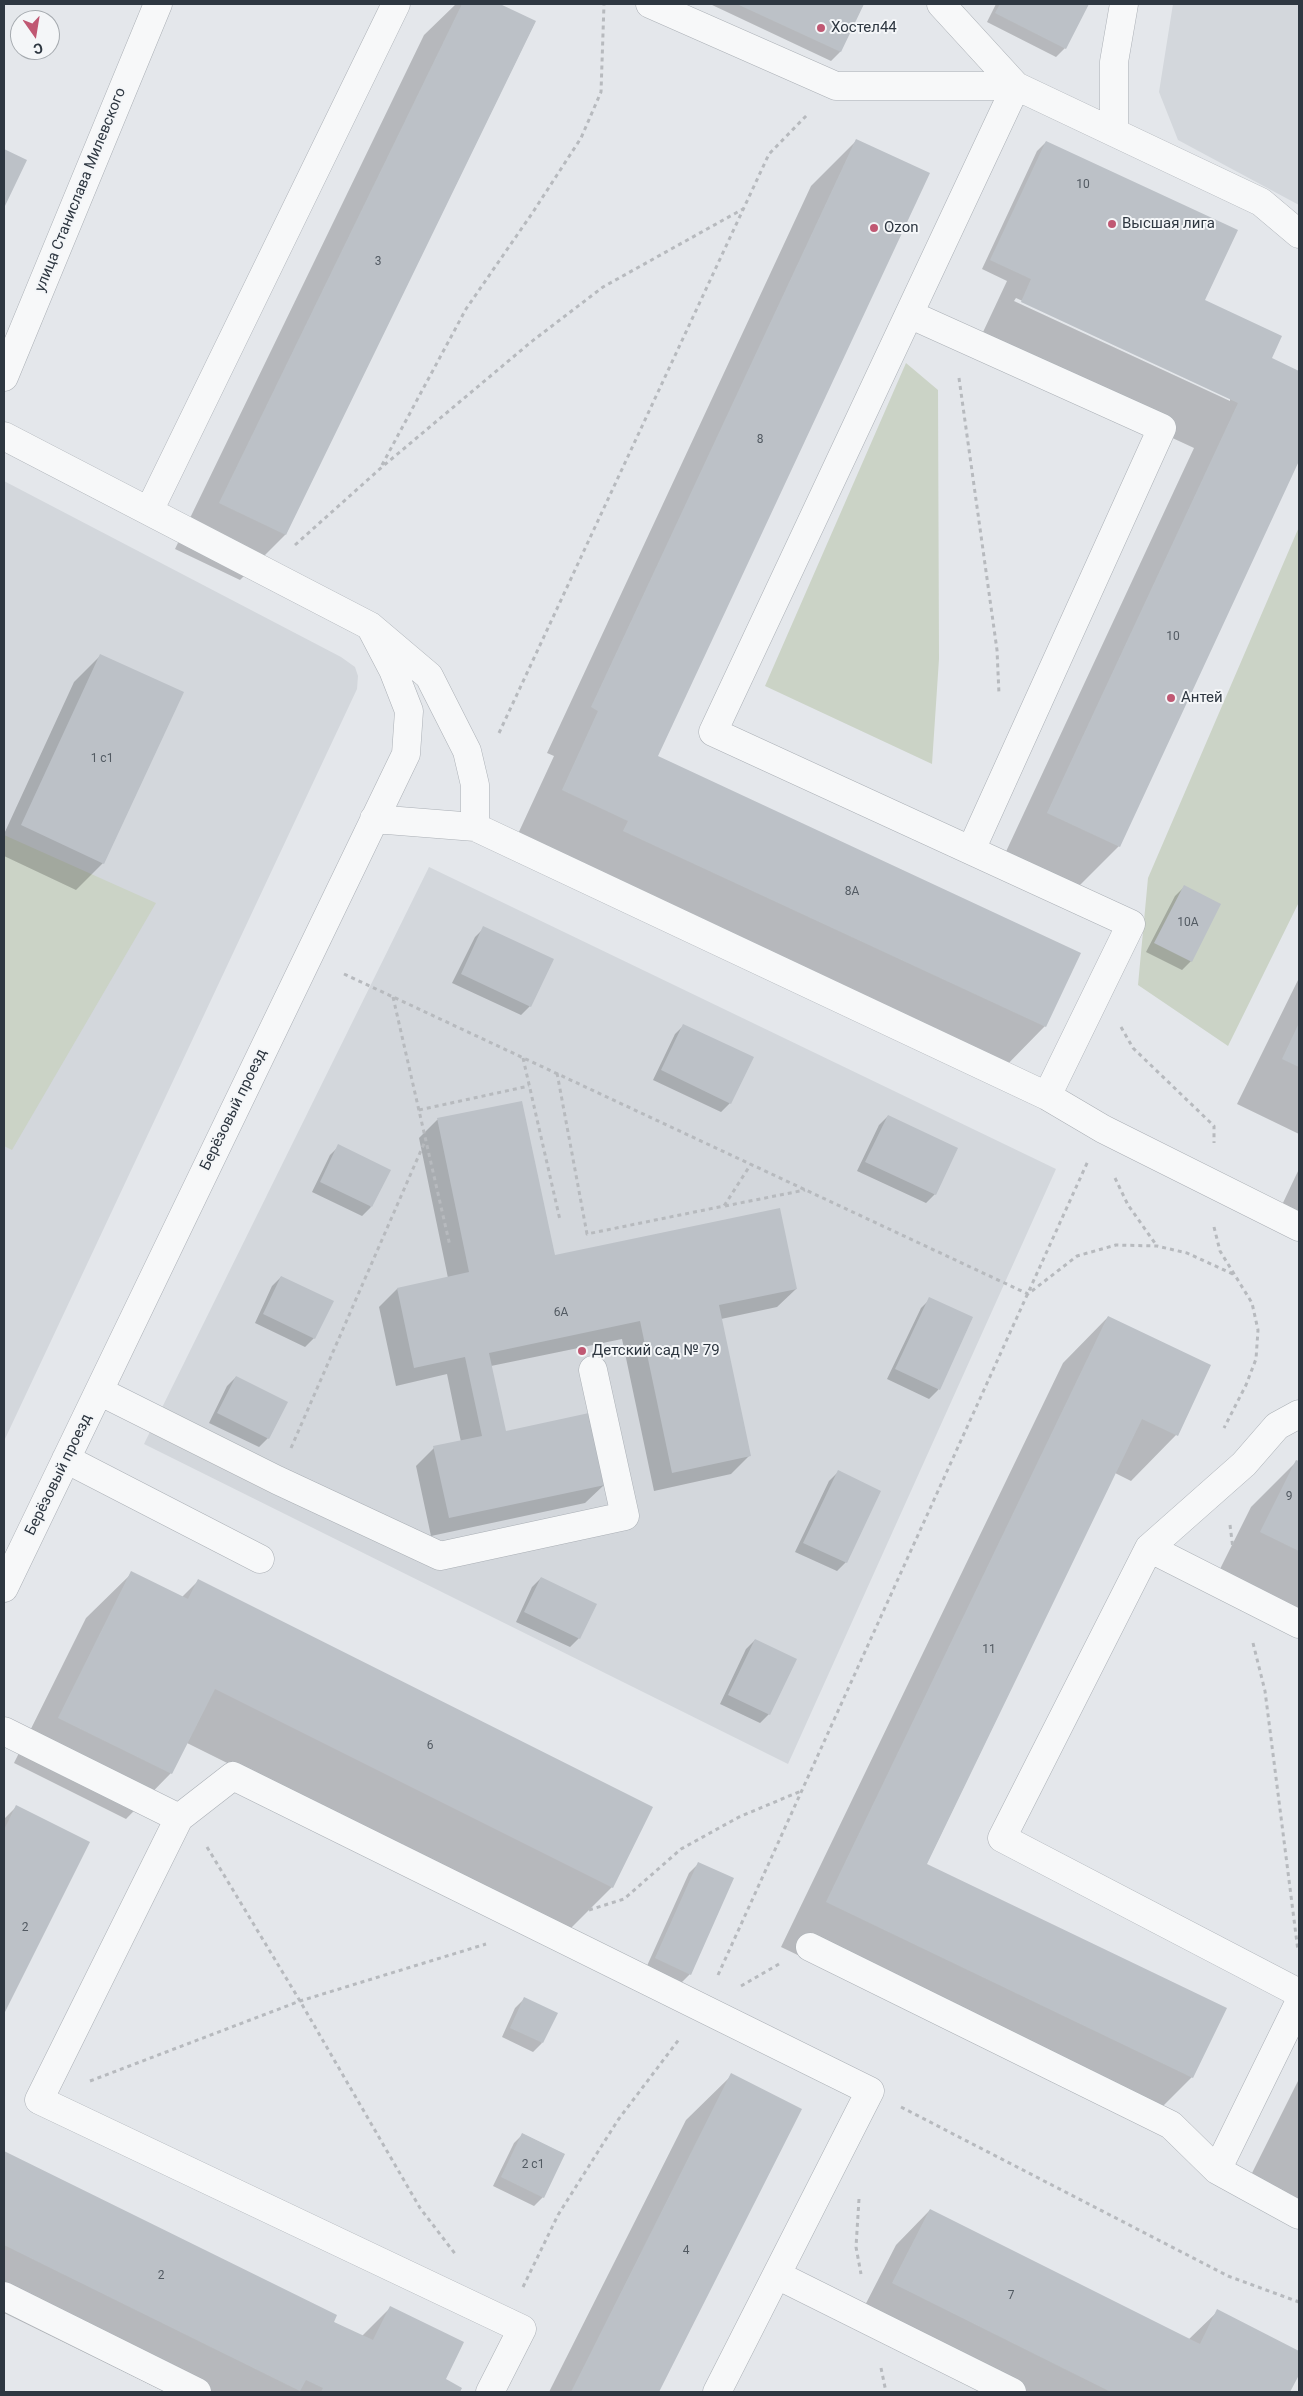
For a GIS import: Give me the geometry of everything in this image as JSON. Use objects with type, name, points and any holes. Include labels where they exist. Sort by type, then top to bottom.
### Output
[{"type":"street","name":"улица Станислава Милевского","points":[[4,377],[158,4]]},
{"type":"street","points":[[149,511],[396,4]]},
{"type":"street","points":[[650,4],[836,86],[1016,86]]},
{"type":"street","points":[[941,4],[1016,86],[1261,202],[1299,234]]},
{"type":"street","points":[[1114,132],[1114,62],[1124,4]]},
{"type":"street","points":[[1016,86],[714,732],[1131,924],[1047,1096]]},
{"type":"street","points":[[909,314],[1162,428],[971,850]]},
{"type":"street","points":[[4,436],[370,626],[429,676],[467,751],[475,785],[475,826]]},
{"type":"street","name":"Берёзовый проезд","points":[[4,1588],[406,754],[409,711],[393,670],[370,626]]},
{"type":"street","points":[[374,820],[475,826],[1047,1096],[1103,1129],[1299,1227]]},
{"type":"street","points":[[99,1391],[277,1480],[440,1556],[624,1516],[593,1370]]},
{"type":"street","points":[[1299,1414],[1277,1426],[1244,1464],[1149,1548],[1002,1838],[1299,1993]]},
{"type":"street","points":[[66,1460],[260,1559]]},
{"type":"street","points":[[1149,1548],[1299,1624]]},
{"type":"street","points":[[4,1731],[179,1818]]},
{"type":"street","points":[[490,2392],[522,2329],[39,2100],[179,1818],[233,1776],[870,2091],[718,2392]]},
{"type":"street","points":[[810,1947],[1171,2125],[1217,2170],[1299,2215]]},
{"type":"street","points":[[1217,2170],[1299,2003]]},
{"type":"street","points":[[777,2275],[1012,2392]]},
{"type":"street","points":[[4,2296],[197,2392]]},
{"type":"path","points":[[382,467],[466,309],[581,138],[601,92],[604,4]]},
{"type":"path","points":[[475,785],[769,154],[836,86]]},
{"type":"path","points":[[248,563],[291,548],[382,467],[531,342],[603,287],[743,209]]},
{"type":"path","points":[[344,974],[1028,1294]]},
{"type":"path","points":[[393,997],[450,1246]]},
{"type":"path","points":[[523,1058],[560,1220]]},
{"type":"path","points":[[557,1073],[587,1234],[805,1190]]},
{"type":"path","points":[[419,1110],[529,1086]]},
{"type":"path","points":[[1103,1129],[1109,1165],[1128,1205],[1157,1246]]},
{"type":"path","points":[[506,2322],[563,2207],[618,2120],[703,2008],[1103,1129]]},
{"type":"path","points":[[277,1480],[426,1139]]},
{"type":"path","points":[[724,1206],[751,1164]]},
{"type":"path","points":[[1028,1294],[1077,1256],[1116,1245],[1157,1246],[1187,1253],[1237,1276]]},
{"type":"path","points":[[39,2100],[300,2001],[624,1899],[681,1849],[739,1817],[802,1791]]},
{"type":"path","points":[[179,1818],[205,1844],[300,2001],[420,2208],[460,2261]]},
{"type":"path","points":[[703,2008],[810,1947]]},
{"type":"path","points":[[870,2091],[1228,2276],[1299,2302]]},
{"type":"path","points":[[860,2190],[856,2247],[886,2392]]},
{"type":"shaded area","points":[[1173,4],[1299,4],[1299,205],[1178,140],[1159,92]]},
{"type":"shaded area","points":[[906,363],[938,390],[939,659],[932,764],[765,686]]},
{"type":"shaded area","points":[[4,481],[341,657],[355,667],[358,676],[357,689],[4,1441]]},
{"type":"shaded area","points":[[1299,527],[1299,902],[1228,1046],[1138,985],[1148,878]]},
{"type":"shaded area","points":[[4,835],[156,903],[12,1150],[4,1146]]},
{"type":"shaded area","name":"Детский сад № 79","points":[[429,867],[1056,1169],[788,1764],[144,1444]]},
{"type":"building","points":[[462,4],[500,4],[536,21],[286,535],[219,503]]},
{"type":"building","name":"Хостел44","points":[[737,4],[864,4],[841,52]]},
{"type":"building","points":[[1000,4],[1089,4],[1066,49],[995,13]]},
{"type":"building","points":[[856,139],[930,173],[658,756],[1081,953],[1046,1027],[623,831],[628,821],[562,790],[598,711],[591,707]]},
{"type":"building","points":[[1046,141],[1238,230],[1205,300],[1282,336],[1272,358],[1299,371],[1299,461],[1120,847],[1047,813],[1238,403],[1021,302],[1031,279],[990,260]]},
{"type":"building","points":[[4,149],[27,160],[4,208]]},
{"type":"building","points":[[100,654],[184,692],[104,864],[21,825]]},
{"type":"building","points":[[1184,885],[1221,904],[1192,962],[1154,943]]},
{"type":"building","points":[[483,926],[554,959],[531,1007],[461,974]]},
{"type":"building","points":[[1299,1023],[1299,1067],[1282,1059]]},
{"type":"building","points":[[683,1024],[754,1057],[731,1104],[661,1070]]},
{"type":"building","points":[[522,1101],[555,1255],[780,1208],[797,1289],[719,1305],[751,1456],[672,1473],[640,1321],[489,1353],[506,1431],[589,1413],[605,1485],[449,1518],[433,1446],[482,1436],[465,1357],[414,1368],[397,1288],[469,1272],[437,1118]]},
{"type":"building","points":[[888,1115],[958,1148],[936,1195],[865,1162]]},
{"type":"building","points":[[338,1144],[391,1170],[372,1207],[320,1182]]},
{"type":"building","points":[[281,1276],[334,1301],[315,1339],[263,1314]]},
{"type":"building","points":[[929,1297],[973,1317],[940,1390],[895,1369]]},
{"type":"building","points":[[1108,1316],[1211,1365],[1178,1436],[1142,1419],[927,1864],[1227,2008],[1193,2078],[826,1902]]},
{"type":"building","points":[[236,1376],[288,1402],[269,1439],[217,1413]]},
{"type":"building","points":[[1296,1460],[1299,1461],[1299,1551],[1260,1532]]},
{"type":"building","points":[[838,1470],[881,1491],[847,1563],[803,1543]]},
{"type":"building","points":[[131,1571],[188,1599],[198,1579],[653,1807],[613,1888],[215,1689],[172,1774],[58,1718]]},
{"type":"building","points":[[541,1577],[597,1604],[580,1639],[524,1612]]},
{"type":"building","points":[[755,1639],[797,1659],[770,1715],[728,1695]]},
{"type":"building","points":[[16,1805],[90,1842],[4,2014],[4,1830]]},
{"type":"building","points":[[698,1862],[734,1878],[691,1975],[655,1958]]},
{"type":"building","points":[[524,1997],[558,2013],[543,2043],[510,2028]]},
{"type":"building","points":[[731,2073],[802,2109],[659,2392],[571,2392]]},
{"type":"building","points":[[522,2133],[565,2154],[544,2198],[501,2177]]},
{"type":"building","points":[[4,2151],[337,2315],[334,2322],[373,2340],[390,2306],[464,2342],[446,2379],[462,2388],[460,2392],[321,2392],[323,2388],[306,2380],[300,2391],[4,2245]]},
{"type":"building","points":[[930,2209],[1200,2344],[1217,2309],[1299,2351],[1299,2375],[1290,2392],[1111,2392],[892,2283]]},
{"type":"place","name":"Хостел44","points":[[821,28]]},
{"type":"place","name":"Высшая лига","points":[[1112,224]]},
{"type":"place","name":"Ozon","points":[[874,228]]},
{"type":"place","name":"Антей","points":[[1171,698]]},
{"type":"place","name":"Детский сад № 79","points":[[582,1351]]}]
